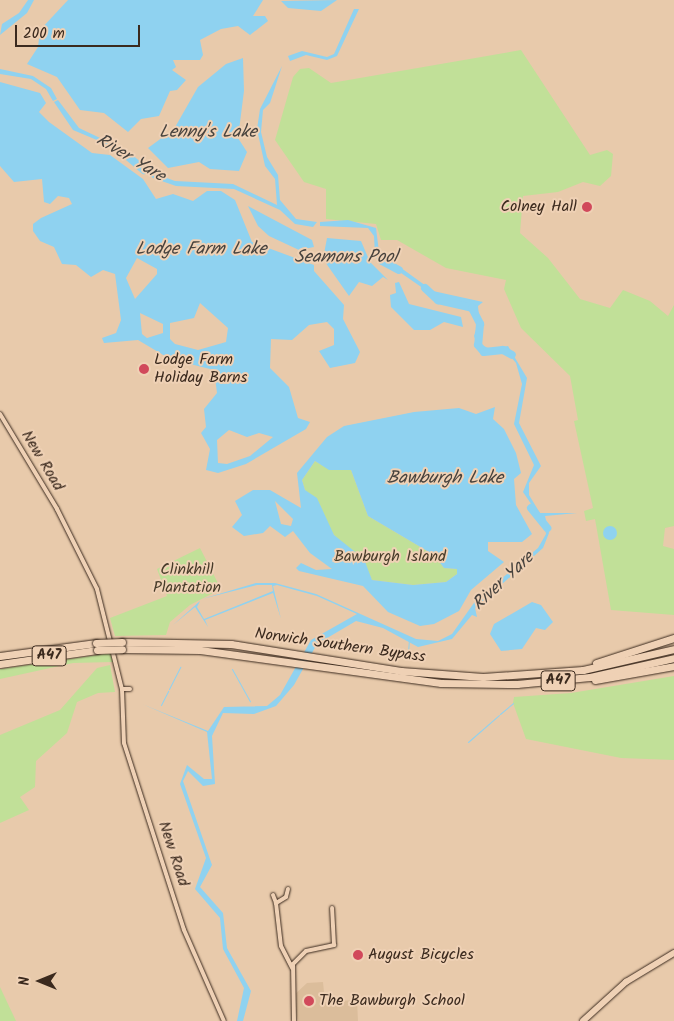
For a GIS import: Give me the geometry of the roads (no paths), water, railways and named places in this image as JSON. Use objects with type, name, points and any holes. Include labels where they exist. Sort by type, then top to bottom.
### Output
[{"type":"highway","name":"A47","points":[[484,677],[588,665],[674,638]]},
{"type":"highway","name":"Norwich Southern Bypass","points":[[0,656],[122,645],[285,654],[440,683],[554,682],[674,658]]},
{"type":"highway","name":"Norwich Southern Bypass","points":[[0,664],[97,646]]},
{"type":"highway","name":"Norwich Southern Bypass","points":[[321,660],[401,671],[484,677],[583,670],[674,649]]},
{"type":"highway","name":"A47","points":[[440,683],[539,686],[674,666]]},
{"type":"street","name":"New Road","points":[[0,414],[57,509],[97,589],[122,689],[124,743],[184,930],[224,1021]]},
{"type":"street","points":[[122,689],[130,689]]},
{"type":"street","points":[[276,903],[286,897],[288,889]]},
{"type":"street","points":[[272,896],[276,903],[281,946],[292,968],[294,1021]]},
{"type":"street","points":[[292,968],[300,954],[334,945],[332,908]]},
{"type":"street","points":[[583,1021],[626,982],[674,953]]},
{"type":"water","points":[[28,0],[34,0],[27,13],[0,35],[2,24],[19,13]]},
{"type":"water","points":[[68,0],[263,0],[253,16],[265,16],[268,21],[250,35],[238,26],[221,29],[200,40],[203,55],[200,60],[173,60],[176,67],[172,70],[186,80],[177,90],[170,91],[159,116],[141,119],[128,132],[104,113],[80,110],[57,77],[27,64],[38,47],[40,30]]},
{"type":"water","points":[[337,0],[321,11],[288,8],[281,1]]},
{"type":"water","points":[[354,9],[359,9],[337,56],[327,60],[306,55],[290,61],[288,56],[302,51],[327,57],[334,54]]},
{"type":"water","name":"Lenny's Lake","points":[[243,58],[244,91],[238,138],[247,152],[239,171],[210,169],[199,162],[168,168],[148,148],[174,129],[198,87],[226,64]]},
{"type":"water","points":[[282,66],[270,103],[263,110],[261,132],[267,157],[278,175],[280,200],[296,219],[317,222],[313,227],[295,224],[280,210],[234,189],[176,186],[153,178],[104,143],[73,130],[54,102],[58,100],[79,128],[117,146],[153,173],[175,181],[233,184],[277,205],[275,179],[265,166],[257,129],[260,109]]},
{"type":"water","points":[[0,69],[33,76],[51,88],[57,99],[53,101],[46,89],[31,79],[0,74]]},
{"type":"water","name":"Lodge Farm Lake","points":[[0,82],[40,93],[46,103],[39,112],[49,122],[92,153],[110,155],[143,179],[156,199],[173,194],[193,201],[207,191],[221,191],[235,200],[252,242],[314,265],[314,271],[344,305],[343,319],[360,352],[355,363],[330,368],[319,351],[334,345],[334,329],[327,322],[309,325],[292,340],[271,339],[270,368],[289,387],[298,418],[310,422],[306,429],[246,464],[218,473],[206,470],[210,449],[201,433],[206,427],[204,409],[217,393],[214,370],[170,359],[138,340],[104,343],[102,338],[116,333],[121,320],[115,274],[103,270],[91,277],[76,265],[62,264],[54,247],[40,241],[33,231],[33,224],[41,218],[72,204],[69,198],[58,196],[50,204],[44,202],[42,179],[14,182],[0,166]],"holes":[[[137,258],[157,269],[157,274],[135,299],[126,278]],[[200,303],[228,328],[226,342],[198,350],[175,344],[170,339],[170,323],[194,318]],[[140,313],[163,324],[163,333],[147,338],[142,334]],[[229,430],[247,437],[259,433],[273,437],[250,456],[227,464],[218,463],[217,440]]]},
{"type":"water","points":[[248,206],[312,240],[314,247],[299,250],[269,236],[258,226]]},
{"type":"water","points":[[348,220],[376,228],[379,252],[433,291],[483,302],[478,306],[482,345],[490,349],[508,346],[527,378],[519,423],[541,466],[529,483],[529,495],[540,513],[577,513],[545,516],[549,533],[543,548],[475,608],[477,617],[472,615],[452,639],[418,647],[383,628],[356,621],[317,644],[294,685],[276,706],[254,714],[223,713],[212,736],[215,784],[203,786],[188,771],[183,781],[212,865],[200,887],[223,913],[227,948],[251,991],[243,1021],[237,1021],[244,988],[223,949],[220,918],[195,889],[206,858],[180,784],[187,765],[204,779],[212,779],[207,732],[142,704],[208,731],[224,707],[267,706],[280,695],[311,640],[357,614],[317,596],[277,585],[273,586],[281,619],[273,593],[205,620],[208,627],[195,607],[173,625],[200,601],[197,607],[204,619],[273,591],[272,585],[257,585],[202,599],[256,583],[275,583],[316,594],[416,639],[438,641],[452,634],[476,600],[538,548],[546,534],[544,523],[523,492],[534,465],[514,424],[522,384],[516,363],[505,350],[487,354],[478,347],[474,336],[478,323],[470,305],[440,300],[375,255],[374,236],[368,228],[320,226],[320,222]]},
{"type":"water","name":"Seamons Pool","points":[[327,238],[361,241],[370,262],[388,280],[383,277],[372,286],[359,282],[349,296],[323,259]]},
{"type":"water","points":[[399,282],[409,304],[461,317],[463,327],[444,322],[430,330],[414,330],[391,307],[390,295],[396,293],[395,283]]},
{"type":"water","name":"Bawburgh Lake","points":[[495,407],[493,419],[504,429],[516,453],[521,473],[514,479],[516,505],[532,534],[522,542],[488,542],[488,551],[504,562],[471,590],[459,611],[434,624],[420,626],[388,612],[363,586],[299,571],[296,568],[301,563],[316,570],[332,569],[310,553],[293,531],[285,537],[270,526],[263,533],[244,536],[232,527],[242,515],[235,501],[253,490],[270,490],[301,508],[297,473],[327,437],[344,426],[414,412],[459,408],[476,414]],"holes":[[[315,461],[329,470],[351,470],[368,516],[434,555],[444,568],[457,569],[457,574],[446,582],[413,585],[372,580],[364,559],[334,535],[317,498],[305,490],[302,480]],[[275,501],[293,519],[291,526],[281,524]]]},
{"type":"water","points":[[607,526],[613,526],[617,533],[613,540],[607,540],[603,536],[603,530]]},
{"type":"water","points":[[532,602],[541,605],[553,622],[545,630],[536,628],[522,649],[501,651],[490,634],[494,624]]},
{"type":"waterway","name":"River Yare","points":[[125,154],[144,170]]},
{"type":"waterway","name":"River Yare","points":[[377,251],[382,261],[399,270]]},
{"type":"waterway","name":"River Yare","points":[[425,288],[438,300],[472,308],[480,324],[478,345],[484,352],[503,350],[512,355]]},
{"type":"waterway","name":"River Yare","points":[[531,508],[547,528]]},
{"type":"waterway","points":[[408,653],[409,639]]},
{"type":"waterway","points":[[169,689],[180,667]]},
{"type":"waterway","points":[[232,669],[250,701]]},
{"type":"waterway","points":[[161,705],[168,691]]},
{"type":"waterway","points":[[500,714],[513,703]]},
{"type":"waterway","points":[[468,742],[499,715]]},
{"type":"place","name":"Colney Hall","points":[[587,207]]},
{"type":"place","name":"Lodge Farm Holiday Barns","points":[[144,369]]},
{"type":"place","name":"August Bicycles","points":[[358,955]]},
{"type":"place","name":"The Bawburgh School","points":[[309,1001]]},
{"type":"park label","name":"Bawburgh Island","points":[[390,557]]},
{"type":"park label","name":"Clinkhill Plantation","points":[[187,579]]}]
